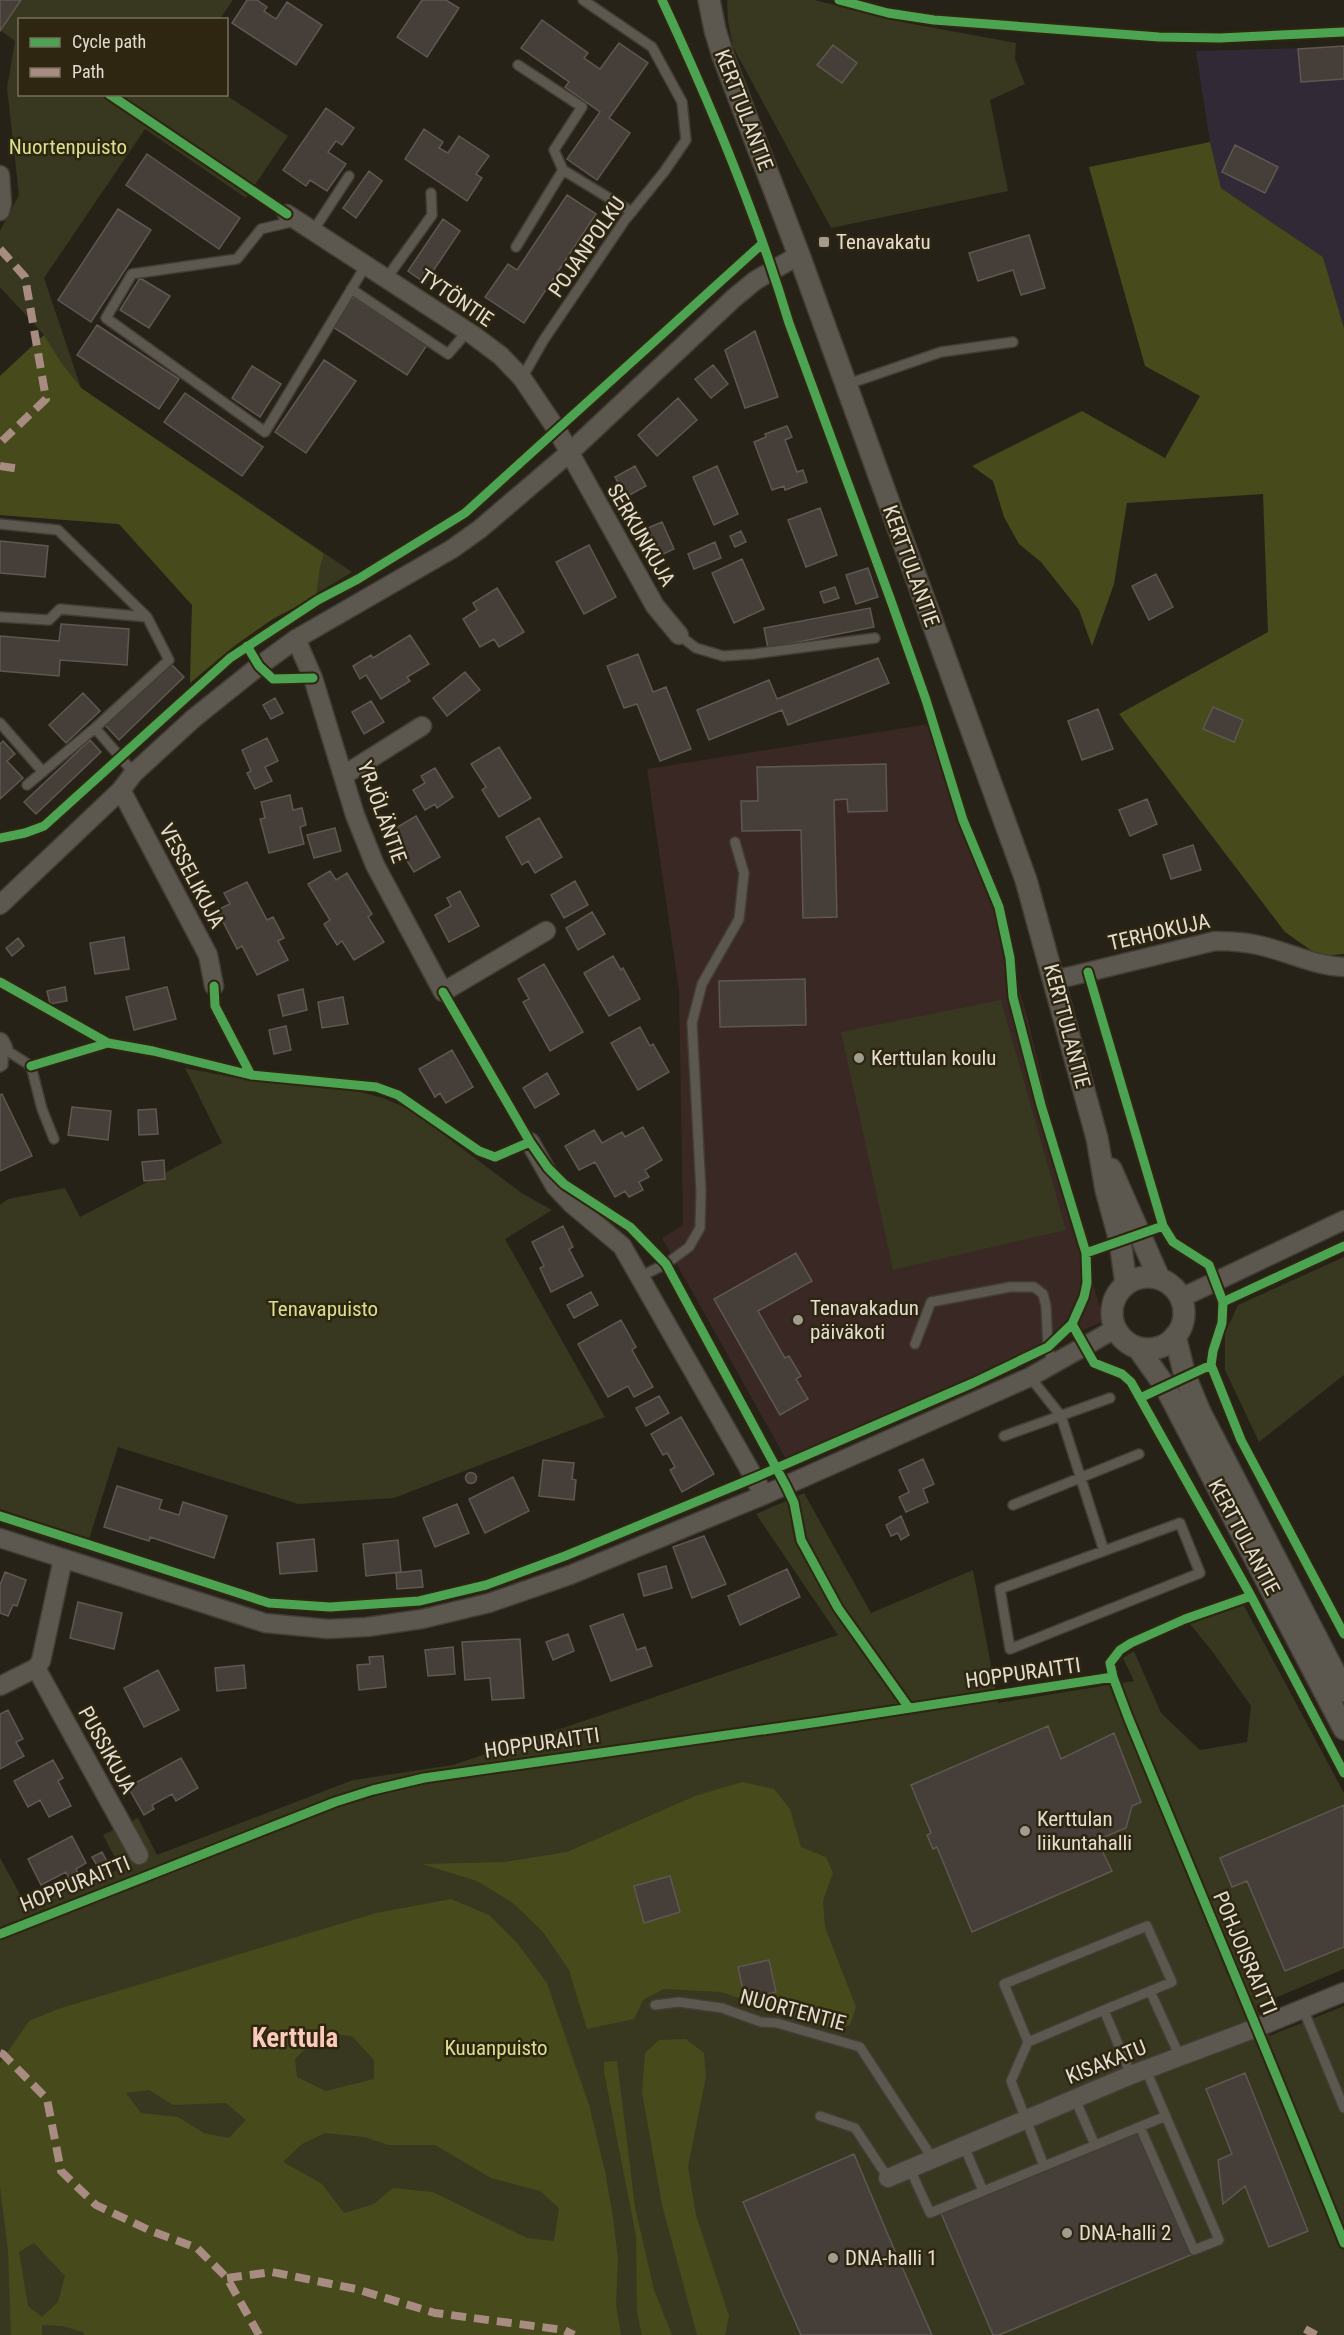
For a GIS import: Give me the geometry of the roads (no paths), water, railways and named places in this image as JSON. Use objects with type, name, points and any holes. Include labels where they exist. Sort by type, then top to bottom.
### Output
[{"type":"street","name":"KERTTULANTIE","points":[[710,0],[715,30],[723,56],[799,255],[1026,880],[1097,1138],[1106,1190],[1120,1241],[1126,1284]]},
{"type":"street","points":[[0,175],[2,203],[0,212]]},
{"type":"street","name":"TYTÖNTIE","points":[[292,217],[501,356],[522,378],[557,430],[569,453]]},
{"type":"street","points":[[0,904],[121,790],[134,773],[194,718],[296,639],[452,549],[480,529],[569,453],[734,298],[756,280],[799,255]]},
{"type":"street","name":"SERKUNKUJA","points":[[569,453],[656,606],[679,635]]},
{"type":"street","name":"YRJÖLÄNTIE","points":[[296,639],[313,678],[355,815],[375,864],[443,992],[546,932]]},
{"type":"street","points":[[344,775],[422,726]]},
{"type":"street","name":"VESSELIKUJA","points":[[121,790],[208,955],[214,986]]},
{"type":"street","name":"TERHOKUJA","points":[[1055,980],[1215,940],[1256,945],[1314,963],[1344,967]]},
{"type":"street","name":"KERTTULANTIE","points":[[1097,1138],[1159,1278]]},
{"type":"street","points":[[530,1142],[555,1186],[572,1204],[622,1246],[765,1495]]},
{"type":"street","points":[[1181,1298],[1344,1220]]},
{"type":"street","points":[[1138,1278],[1159,1278],[1175,1289],[1181,1298],[1184,1318],[1176,1336],[1159,1347],[1138,1348],[1121,1337],[1115,1329],[1112,1320],[1113,1302],[1126,1284],[1138,1278]]},
{"type":"street","points":[[0,1538],[265,1623],[328,1629],[367,1627],[422,1619],[489,1603],[570,1575],[765,1495],[1030,1377],[1115,1329]]},
{"type":"street","name":"KERTTULANTIE","points":[[1176,1336],[1185,1376],[1204,1421],[1344,1691]]},
{"type":"street","name":"KERTTULANTIE","points":[[1138,1348],[1165,1386],[1344,1729]]},
{"type":"street","points":[[0,1686],[36,1668],[41,1661],[63,1559]]},
{"type":"street","name":"PUSSIKUJA","points":[[36,1668],[139,1854]]},
{"type":"street","name":"KISAKATU","points":[[888,2178],[1075,2099],[1344,1992]]},
{"type":"lane","name":"POJANPOLKU","points":[[522,378],[543,341],[632,212],[686,140],[682,102],[652,47],[583,0]]},
{"type":"lane","points":[[518,65],[582,107],[554,150],[563,170],[632,212]]},
{"type":"lane","points":[[516,248],[563,170]]},
{"type":"lane","points":[[313,231],[349,176]]},
{"type":"lane","points":[[386,279],[432,215],[431,193]]},
{"type":"lane","points":[[292,217],[261,229],[237,259],[132,274],[106,318],[265,432],[366,265]]},
{"type":"lane","points":[[351,289],[448,354],[467,332]]},
{"type":"lane","points":[[845,385],[941,352],[1013,342]]},
{"type":"lane","points":[[0,525],[58,530],[147,617],[169,660],[95,728],[27,785]]},
{"type":"lane","points":[[0,617],[49,620],[60,609],[147,617]]},
{"type":"lane","points":[[679,635],[696,648],[723,656],[875,638]]},
{"type":"lane","points":[[0,723],[44,772]]},
{"type":"lane","points":[[95,728],[134,773]]},
{"type":"lane","points":[[641,1276],[666,1264],[689,1247],[700,1228],[692,1023],[702,984],[739,919],[744,873],[735,842]]},
{"type":"lane","points":[[0,1067],[3,1065],[1,1045]]},
{"type":"lane","points":[[1,1045],[31,1066],[42,1109],[54,1139]]},
{"type":"lane","points":[[915,1344],[931,1302],[1010,1287],[1034,1287],[1043,1294],[1046,1306],[1048,1347],[1053,1365]]},
{"type":"lane","points":[[1030,1377],[1061,1416],[1104,1551]]},
{"type":"lane","points":[[1004,1436],[1110,1398]]},
{"type":"lane","points":[[1013,1504],[1140,1454]]},
{"type":"lane","points":[[1180,1523],[1200,1573],[1010,1649],[1000,1589],[1104,1551],[1180,1523]]},
{"type":"lane","points":[[1028,2042],[1004,1984],[1147,1926],[1172,1982],[1028,2042],[1011,2081],[1044,2166]]},
{"type":"lane","points":[[1150,1990],[1180,2057]]},
{"type":"lane","name":"NUORTENTIE","points":[[655,2005],[679,2002],[722,2008],[761,2022],[777,2023],[860,2047],[933,2159]]},
{"type":"lane","points":[[1302,2009],[1344,2108]]},
{"type":"lane","points":[[1104,2010],[1166,2116],[1219,2240],[1194,2250],[1140,2127]]},
{"type":"lane","points":[[1075,2099],[1095,2145]]},
{"type":"lane","points":[[820,2116],[855,2128],[888,2178]]},
{"type":"lane","points":[[910,2169],[930,2213],[1166,2116]]},
{"type":"lane","points":[[964,2146],[983,2191]]},
{"type":"place","name":"Tenavakatu","points":[[824,242]]},
{"type":"place","name":"Kerttulan koulu","points":[[859,1058]]},
{"type":"place","name":"Tenavakadun päiväkoti","points":[[798,1320]]},
{"type":"place","name":"Kerttulan liikuntahalli","points":[[1025,1831]]},
{"type":"place","name":"DNA-halli 2","points":[[1067,2233]]},
{"type":"place","name":"DNA-halli 1","points":[[833,2258]]},
{"type":"district","name":"Kerttula","points":[[295,2038]]},
{"type":"park label","name":"Nuortenpuisto","points":[[68,147]]},
{"type":"park label","name":"Tenavapuisto","points":[[323,1309]]},
{"type":"park label","name":"Kuuanpuisto","points":[[496,2048]]}]
